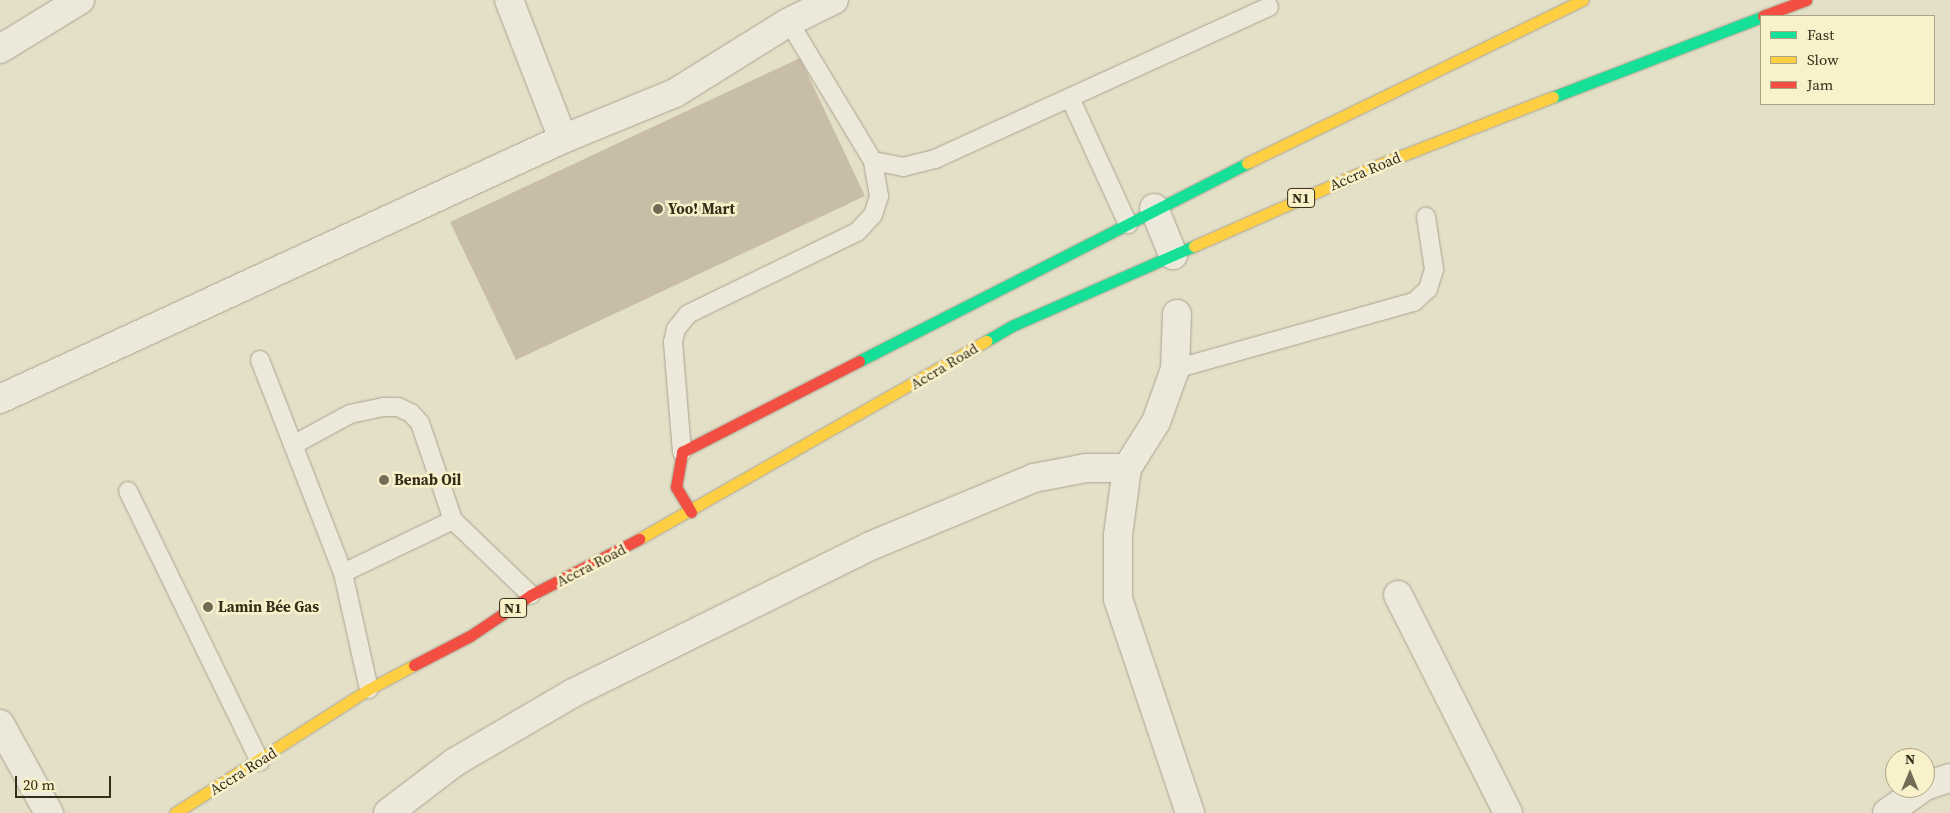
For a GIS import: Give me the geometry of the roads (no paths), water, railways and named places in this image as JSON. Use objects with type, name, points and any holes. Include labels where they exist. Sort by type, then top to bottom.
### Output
[{"type":"main road","points":[[691,512],[676,487],[682,452],[1128,224],[1154,208],[1583,0]]},
{"type":"main road","name":"Accra Road","points":[[1767,15],[1806,0]]},
{"type":"main road","name":"Accra Road","points":[[175,813],[260,762],[369,689],[470,636],[532,595],[691,512],[1014,325],[1373,166],[1760,18]]},
{"type":"street","points":[[0,49],[80,0]]},
{"type":"street","points":[[509,0],[563,139]]},
{"type":"street","points":[[0,399],[563,139],[675,93],[789,22],[834,0]]},
{"type":"street","points":[[1154,208],[1173,255]]},
{"type":"street","points":[[1176,314],[1176,369],[1156,422],[1127,468],[1118,535],[1118,599],[1190,813]]},
{"type":"street","points":[[404,808],[456,762],[573,693],[868,547],[1034,478],[1086,468],[1127,468]]},
{"type":"street","points":[[1398,595],[1508,813]]},
{"type":"street","points":[[0,724],[49,813]]},
{"type":"street","points":[[1935,783],[1950,778]]},
{"type":"street","points":[[1887,813],[1908,798]]},
{"type":"lane","points":[[873,161],[903,166],[935,159],[1269,7]]},
{"type":"lane","points":[[682,452],[673,342],[676,329],[688,314],[857,232],[873,215],[879,196],[873,161],[789,22]]},
{"type":"lane","points":[[1070,98],[1128,224]]},
{"type":"lane","points":[[1176,369],[1414,302],[1428,288],[1434,269],[1426,218]]},
{"type":"lane","points":[[260,360],[343,573],[369,689]]},
{"type":"lane","points":[[293,445],[350,414],[383,407],[398,407],[411,413],[420,423],[453,520],[532,595]]},
{"type":"lane","points":[[128,491],[260,762]]},
{"type":"lane","points":[[343,573],[453,520]]},
{"type":"place","name":"Yoo! Mart","points":[[658,209]]},
{"type":"place","name":"Benab Oil","points":[[384,480]]},
{"type":"place","name":"Lamin Bée Gas","points":[[208,607]]}]
